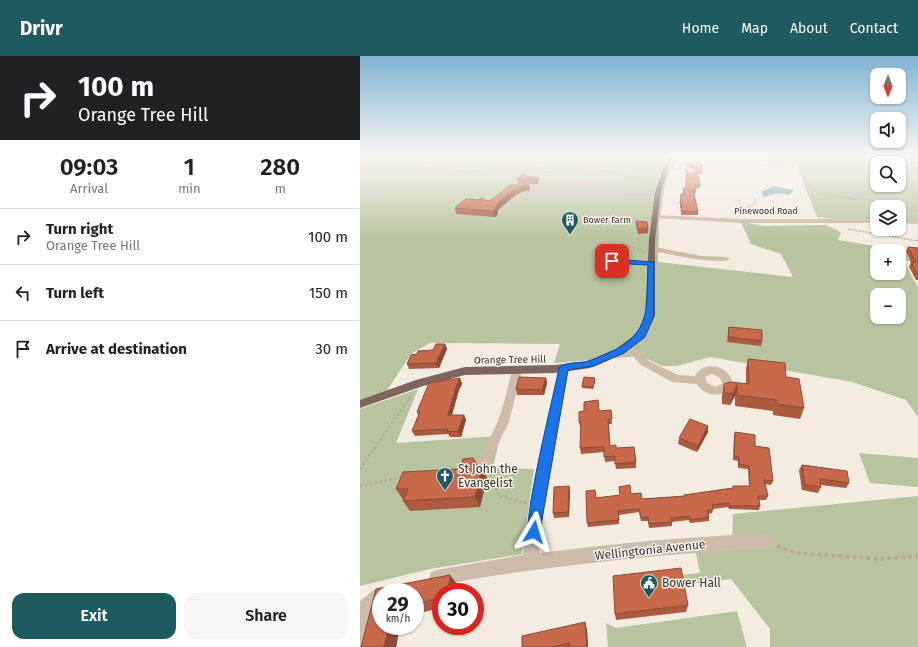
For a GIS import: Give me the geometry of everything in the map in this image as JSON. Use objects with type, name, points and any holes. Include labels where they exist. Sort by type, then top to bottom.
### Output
[{"type":"main road","name":"Orange Tree Hill","points":[[360,404],[420,383],[465,371],[564,368],[590,364],[620,351],[642,335],[650,316],[652,221],[661,184]]},
{"type":"street","points":[[559,194],[562,187],[567,184],[604,186],[606,184]]},
{"type":"street","points":[[488,204],[504,189],[510,187],[537,187],[547,185],[562,187]]},
{"type":"street","points":[[533,194],[537,187]]},
{"type":"street","points":[[501,212],[518,197],[533,194],[657,197]]},
{"type":"street","name":"Pinewood Road","points":[[606,218],[652,221],[870,221]]},
{"type":"street","points":[[906,221],[918,222]]},
{"type":"street","points":[[652,250],[702,258],[726,259]]},
{"type":"street","points":[[601,260],[652,264]]},
{"type":"street","points":[[628,345],[645,363],[676,379],[699,380]]},
{"type":"street","points":[[530,562],[537,503],[564,368]]},
{"type":"street","points":[[485,466],[488,450],[500,432],[508,408],[517,370]]},
{"type":"street","name":"Wellingtonia Avenue","points":[[424,581],[474,570],[530,562],[730,542],[765,542]]},
{"type":"street","points":[[364,647],[369,627],[361,612],[372,604]]},
{"type":"path","points":[[650,184],[649,192],[657,197]]},
{"type":"path","points":[[807,184],[810,189],[829,195],[858,200],[892,203],[918,212]]},
{"type":"path","points":[[741,221],[741,212],[756,203],[755,198]]},
{"type":"path","points":[[847,229],[918,241]]},
{"type":"path","points":[[623,241],[623,244],[632,248],[652,250]]},
{"type":"path","points":[[360,469],[420,383]]},
{"type":"path","points":[[485,466],[495,482],[499,496],[520,502],[537,503]]},
{"type":"path","points":[[360,486],[407,476]]},
{"type":"path","points":[[765,542],[796,553],[881,559],[918,556]]},
{"type":"green space","points":[[360,184],[666,184],[659,222],[658,262],[793,277],[781,254],[751,244],[741,222],[763,226],[825,225],[841,233],[838,240],[870,245],[870,280],[906,280],[906,265],[918,288],[918,417],[906,400],[852,382],[710,357],[677,366],[662,366],[641,356],[554,363],[560,344],[430,343],[411,354],[386,392],[360,400]]},
{"type":"green space","points":[[804,184],[870,184],[870,192],[906,192],[906,184],[918,184],[918,221],[906,221],[906,200],[870,200],[870,221],[840,220],[817,217]]},
{"type":"green space","points":[[906,251],[918,261],[906,261]]},
{"type":"green space","points":[[418,389],[396,443],[500,436],[493,468],[534,469],[522,554],[430,569],[360,586],[360,409]]},
{"type":"green space","points":[[859,453],[918,458],[918,487],[870,483]]},
{"type":"green space","points":[[918,496],[918,647],[770,647],[770,629],[731,579],[682,585],[680,575],[700,573],[695,549],[732,546],[733,514]]},
{"type":"green space","points":[[737,611],[747,647],[608,647],[606,623],[616,628]]},
{"type":"water","points":[[774,186],[794,190],[789,195],[778,193],[764,197],[761,192]]},
{"type":"building","points":[[686,184],[700,184],[700,185],[695,185],[696,190],[693,190],[698,212],[681,211],[681,194],[685,194],[683,188],[686,188]]},
{"type":"building","points":[[510,185],[529,185],[512,191],[497,204],[493,211],[455,208],[466,199],[479,200],[481,198],[488,201],[493,199]]},
{"type":"building","points":[[636,221],[647,222],[648,229],[638,229]]},
{"type":"building","points":[[908,247],[918,248],[918,276],[911,262],[916,263]]},
{"type":"building","points":[[729,327],[762,330],[762,341],[728,337]]},
{"type":"building","points":[[436,344],[445,344],[436,363],[407,364],[411,355],[417,354],[418,351],[433,350]]},
{"type":"building","points":[[748,359],[785,363],[786,377],[799,379],[804,408],[777,404],[776,400],[737,395],[737,385],[733,394],[724,393],[724,384],[730,382],[749,384]]},
{"type":"building","points":[[519,377],[546,378],[542,390],[516,389]]},
{"type":"building","points":[[584,377],[595,378],[593,387],[582,386]]},
{"type":"building","points":[[460,378],[448,415],[464,415],[458,431],[447,432],[448,429],[412,431],[420,412],[417,412],[429,383]]},
{"type":"building","points":[[598,400],[599,411],[611,410],[612,419],[608,419],[610,446],[616,445],[616,448],[634,447],[636,462],[615,464],[615,456],[604,457],[604,447],[580,448],[581,422],[579,422],[579,412],[584,411],[584,402]]},
{"type":"building","points":[[690,419],[708,426],[698,446],[679,438]]},
{"type":"building","points":[[735,432],[755,435],[755,446],[769,448],[773,481],[764,480],[768,496],[758,496],[760,506],[730,506],[729,503],[712,505],[713,510],[707,510],[709,517],[690,520],[690,516],[671,518],[672,522],[649,524],[648,517],[641,518],[639,509],[618,511],[619,520],[587,523],[586,491],[595,490],[596,498],[620,495],[619,487],[630,485],[631,494],[641,493],[642,499],[685,496],[684,495],[733,488],[733,486],[750,486],[749,466],[739,464],[739,457],[734,456]]},
{"type":"building","points":[[473,458],[475,461],[473,468],[482,468],[475,497],[403,501],[408,489],[396,489],[403,472],[460,469],[463,459]]},
{"type":"building","points":[[802,465],[847,471],[849,483],[820,479],[821,487],[805,485]]},
{"type":"building","points":[[569,486],[568,512],[553,513],[554,487]]},
{"type":"building","name":"Bower Hall","points":[[681,568],[688,605],[615,614],[613,576]]},
{"type":"building","points":[[450,575],[449,583],[432,583],[432,600],[424,602],[424,583],[408,583]]},
{"type":"building","points":[[372,604],[372,635],[387,635],[384,647],[361,647]]},
{"type":"building","points":[[585,622],[587,647],[569,647],[569,643],[552,647],[522,647],[522,636]]},
{"type":"place","name":"Bower Farm","points":[[570,235]]},
{"type":"place","name":"St John the Evangelist","points":[[445,491]]},
{"type":"place","name":"Bower Hall","points":[[649,598]]},
{"type":"route","points":[[534,532],[537,503],[564,368],[590,364],[620,351],[642,335],[650,316],[652,264],[612,261]]}]
